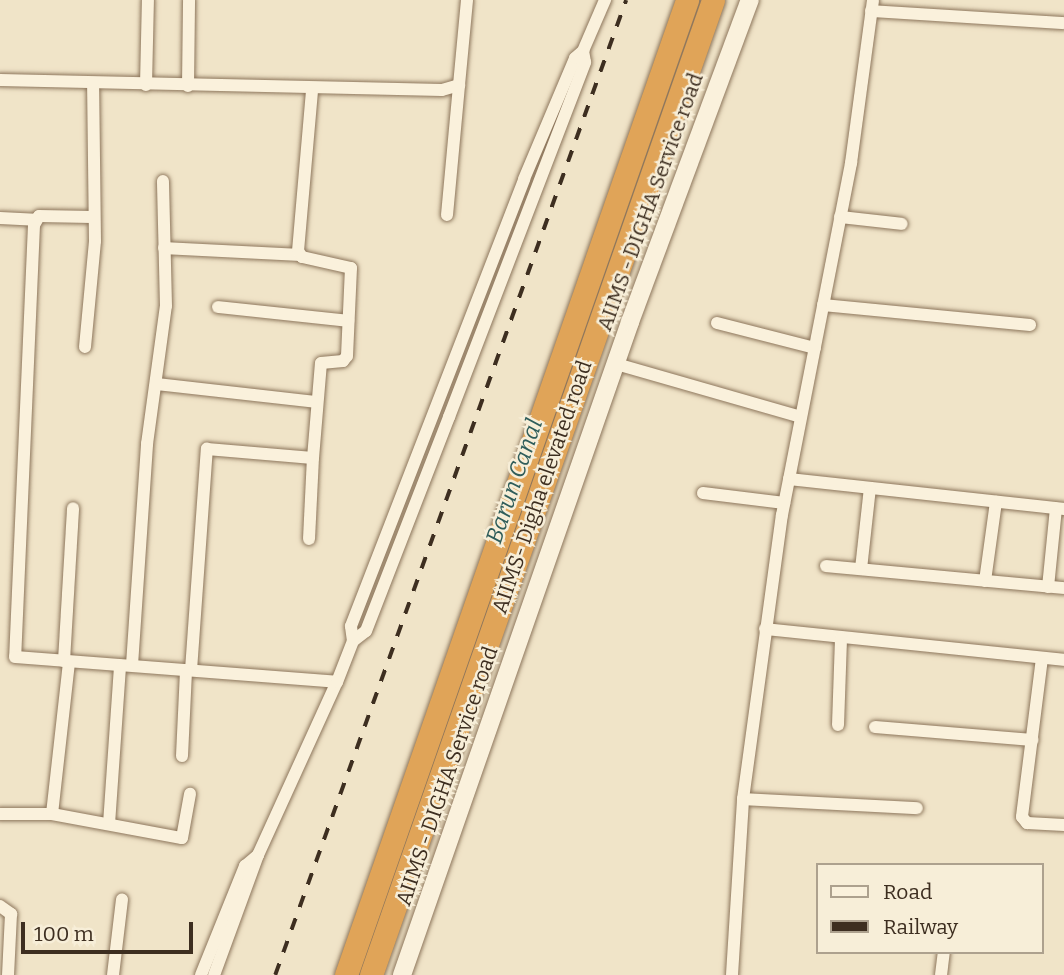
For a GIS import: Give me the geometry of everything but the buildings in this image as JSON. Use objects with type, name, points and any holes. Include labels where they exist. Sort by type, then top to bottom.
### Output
[{"type":"highway","name":"AIIMS- Digha elevated road","points":[[346,975],[687,0]]},
{"type":"highway","name":"AIIMS- Digha elevated road","points":[[371,975],[713,0]]},
{"type":"main road","name":"AIIMS - DIGHA Service road","points":[[402,975],[615,364],[750,0]]},
{"type":"street","points":[[146,85],[148,0]]},
{"type":"street","points":[[188,86],[189,0]]},
{"type":"street","points":[[447,215],[467,0]]},
{"type":"street","points":[[214,975],[258,855],[353,641],[366,631],[585,62],[583,51],[605,0]]},
{"type":"street","points":[[732,975],[743,799],[765,629],[784,503],[840,217],[872,6],[1064,23]]},
{"type":"street","points":[[0,80],[312,90],[442,90],[459,86]]},
{"type":"street","points":[[85,347],[95,241],[92,217],[93,83]]},
{"type":"street","points":[[300,255],[312,90]]},
{"type":"street","points":[[109,824],[166,306],[163,181]]},
{"type":"street","points":[[0,218],[35,220],[43,216],[92,217]]},
{"type":"street","points":[[840,217],[902,224]]},
{"type":"street","points":[[35,220],[13,650],[15,657],[23,661],[67,661],[337,682]]},
{"type":"street","points":[[164,248],[300,255],[351,268],[346,359],[322,361],[316,402],[309,539]]},
{"type":"street","points":[[823,305],[1030,325]]},
{"type":"street","points":[[218,307],[348,321]]},
{"type":"street","points":[[717,323],[815,348]]},
{"type":"street","points":[[615,364],[801,417]]},
{"type":"street","points":[[156,384],[316,402]]},
{"type":"street","points":[[183,756],[207,449],[313,458]]},
{"type":"street","points":[[789,479],[1060,509],[1048,587]]},
{"type":"street","points":[[861,569],[870,488]]},
{"type":"street","points":[[703,493],[784,503]]},
{"type":"street","points":[[985,581],[996,502]]},
{"type":"street","points":[[51,814],[67,661],[73,508]]},
{"type":"street","points":[[826,566],[1064,588]]},
{"type":"street","points":[[765,629],[1064,660]]},
{"type":"street","points":[[838,725],[841,638]]},
{"type":"street","points":[[1042,658],[1023,820],[1064,825]]},
{"type":"street","points":[[875,727],[1032,740]]},
{"type":"street","points":[[0,814],[51,814],[182,838],[190,794]]},
{"type":"street","points":[[743,799],[917,808]]},
{"type":"street","points":[[201,975],[246,866],[258,855]]},
{"type":"street","points":[[113,975],[122,900]]},
{"type":"street","points":[[0,906],[9,909],[11,918],[8,975]]},
{"type":"street","points":[[941,975],[944,954]]},
{"type":"railway","points":[[275,975],[626,0]]},
{"type":"water label","name":"Barun Canal","points":[[514,481]]}]
